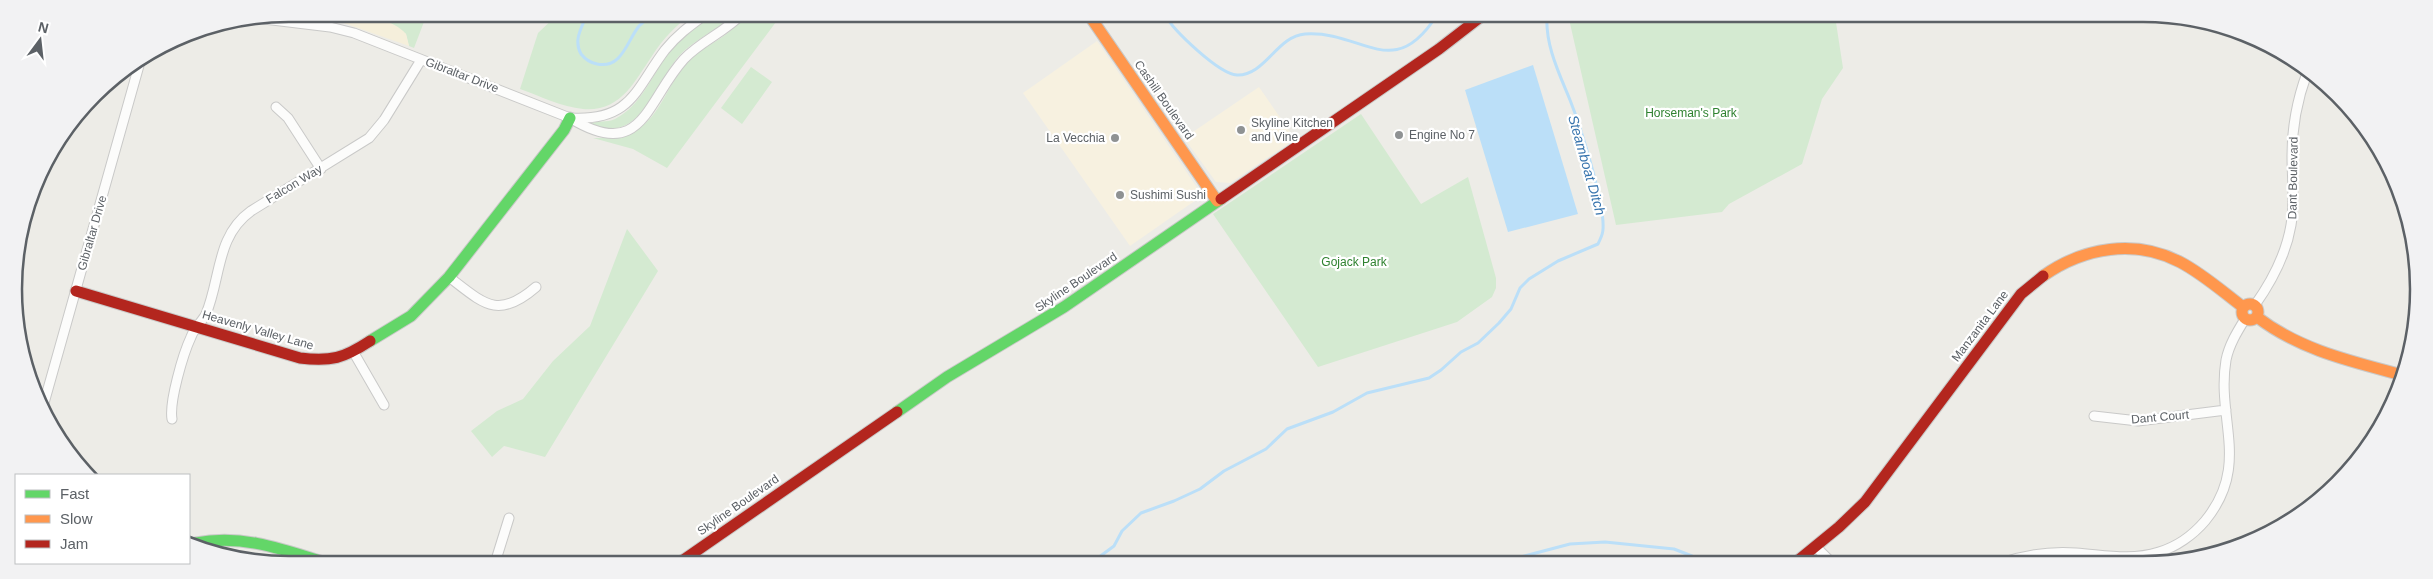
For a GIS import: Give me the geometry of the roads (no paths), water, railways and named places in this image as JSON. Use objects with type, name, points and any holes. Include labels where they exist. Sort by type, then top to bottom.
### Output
[{"type":"street","name":"Gibraltar Drive","points":[[290,22],[317,25],[354,33],[570,118],[594,131],[605,134],[626,130],[637,124],[650,112],[683,60],[732,22]]},
{"type":"street","name":"Gibraltar Drive","points":[[570,118],[595,117],[611,113],[626,104],[638,93],[670,44],[695,22]]},
{"type":"street","name":"Cashill Boulevard","points":[[1094,22],[1218,201]]},
{"type":"street","name":"Skyline Boulevard","points":[[689,556],[947,377],[1045,320],[1457,36],[1474,22]]},
{"type":"street","name":"Falcon Way","points":[[172,419],[173,399],[191,336],[206,315],[226,242],[235,225],[251,210],[369,138],[384,120],[421,60]]},
{"type":"street","name":"Gibraltar Drive","points":[[46,398],[138,69]]},
{"type":"street","name":"Dant Boulevard","points":[[2146,556],[2162,552],[2188,537],[2212,513],[2226,484],[2231,453],[2226,410],[2226,361],[2232,343],[2274,276],[2289,234],[2293,206],[2294,128],[2298,103],[2306,78]]},
{"type":"street","points":[[276,107],[288,118],[320,168]]},
{"type":"street","name":"Heavenly Valley Lane","points":[[76,291],[311,360],[334,360],[354,353],[411,316],[449,277],[564,130],[570,118]]},
{"type":"street","name":"Manzanita Lane","points":[[1803,556],[1865,502],[2021,294],[2033,282],[2056,265],[2094,251],[2125,248],[2149,251],[2186,266],[2278,334],[2312,350],[2396,373]]},
{"type":"street","points":[[449,277],[478,299],[501,306],[515,303],[536,287]]},
{"type":"street","points":[[354,353],[384,405]]},
{"type":"street","name":"Dant Court","points":[[2094,416],[2138,421],[2226,410]]},
{"type":"street","points":[[497,556],[509,518]]},
{"type":"street","points":[[204,542],[218,539],[247,539],[300,556]]},
{"type":"street","points":[[1815,546],[1825,556]]},
{"type":"street","name":"Dant Boulevard","points":[[2027,556],[2054,552],[2097,556]]},
{"type":"water","points":[[1533,65],[1578,214],[1508,232],[1465,90]]},
{"type":"waterway","name":"Steamboat Ditch","points":[[584,22],[578,39],[579,49],[584,58],[597,64],[605,64],[618,58],[639,26],[644,22]]},
{"type":"waterway","name":"Steamboat Ditch","points":[[1170,22],[1209,60],[1229,73],[1237,75],[1247,74],[1256,69],[1286,41],[1295,36],[1305,34],[1326,35],[1376,49],[1391,50],[1406,47],[1421,35],[1431,22]]},
{"type":"waterway","name":"Steamboat Ditch","points":[[1100,556],[1114,546],[1122,531],[1141,513],[1200,489],[1224,471],[1266,449],[1287,429],[1333,412],[1367,393],[1429,378],[1461,352],[1478,343],[1499,323],[1511,309],[1520,288],[1529,279],[1558,261],[1598,244],[1603,229],[1600,202],[1580,127],[1550,48],[1547,22]]},
{"type":"waterway","name":"Steamboat Ditch","points":[[1525,556],[1570,544],[1605,542],[1674,549],[1692,556]]},
{"type":"place","name":"Skyline Kitchen and Vine","points":[[1241,130]]},
{"type":"place","name":"Engine No 7","points":[[1399,135]]},
{"type":"place","name":"La Vecchia","points":[[1115,138]]},
{"type":"place","name":"Sushimi Sushi","points":[[1120,195]]},
{"type":"park label","name":"Horseman's Park","points":[[1691,113]]},
{"type":"park label","name":"Gojack Park","points":[[1354,262]]}]
